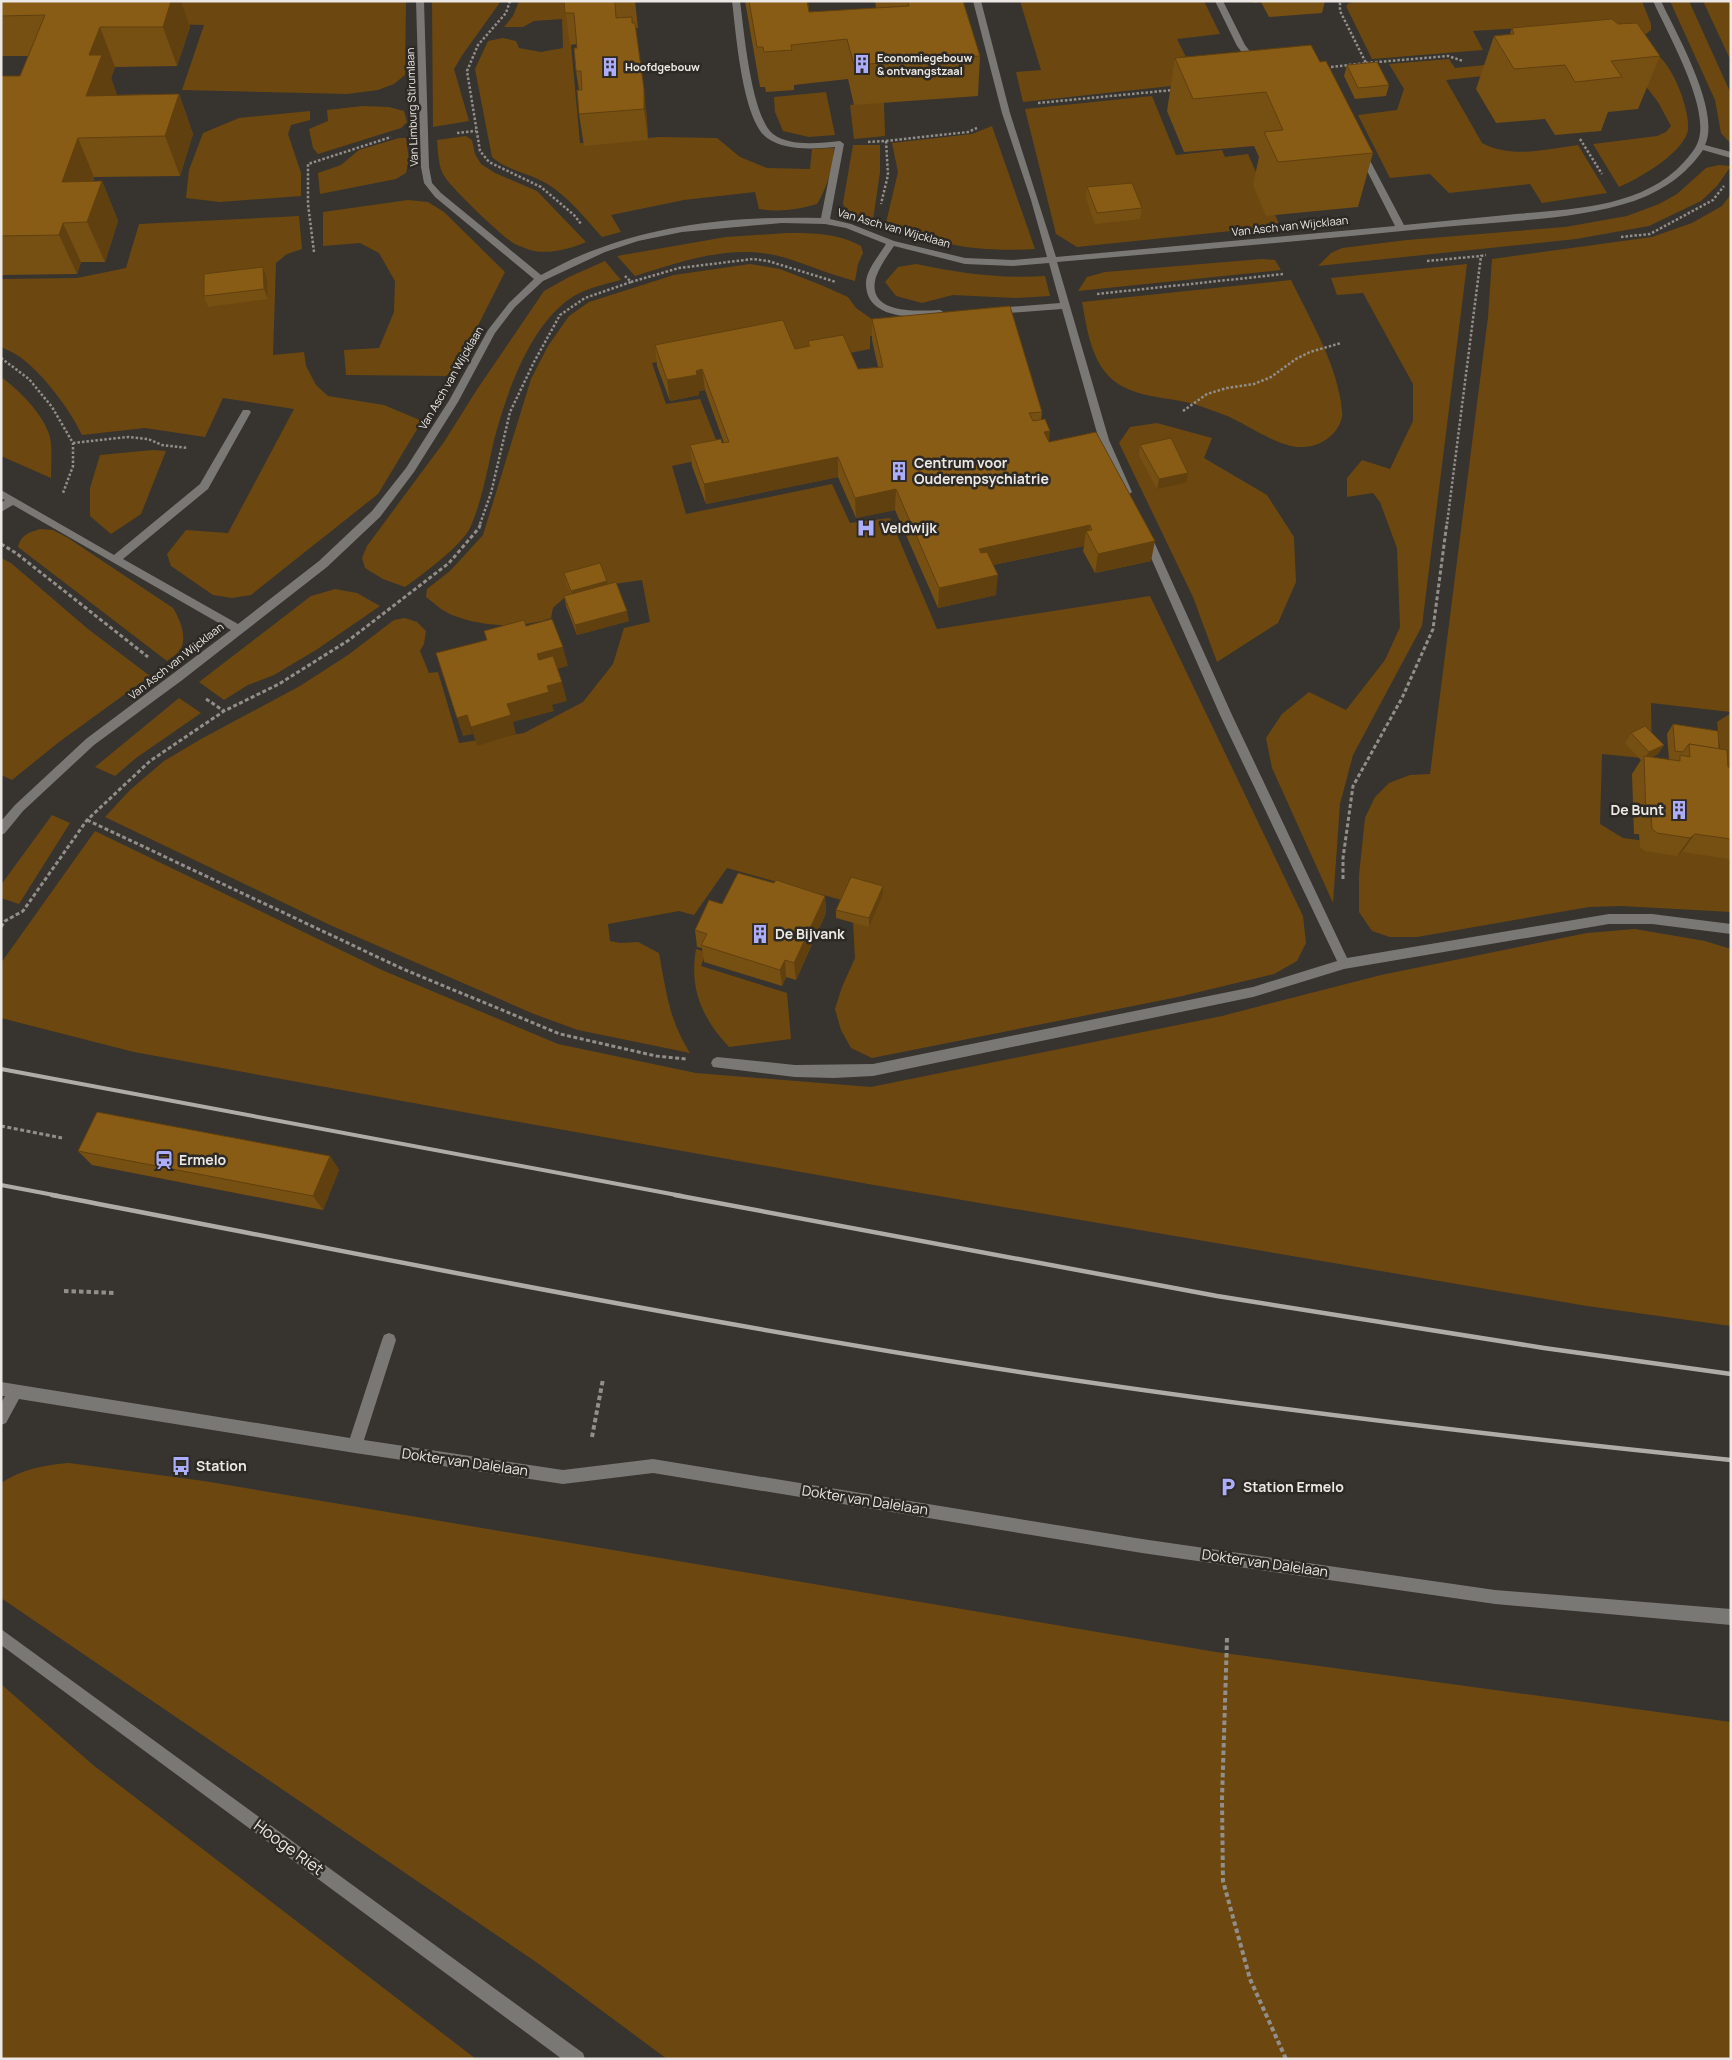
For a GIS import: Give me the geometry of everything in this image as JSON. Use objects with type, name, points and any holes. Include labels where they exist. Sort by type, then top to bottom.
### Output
[{"type":"street","name":"Van Limburg Stirumlaan","points":[[420,1],[424,135],[428,182],[438,196],[540,279]]},
{"type":"street","points":[[736,1],[750,93],[763,129],[770,136],[793,143],[821,146],[840,144],[825,221]]},
{"type":"street","points":[[977,1],[1006,113],[1035,200],[1104,440],[1132,502]]},
{"type":"street","points":[[1219,1],[1241,46],[1248,56],[1263,67]]},
{"type":"street","points":[[1657,1],[1700,98],[1705,130],[1701,147],[1731,155]]},
{"type":"street","name":"Van Asch van Wijcklaan","points":[[1,830],[19,808],[90,742],[177,678],[323,564],[376,514],[410,470],[454,400],[491,332],[512,305],[540,279],[602,250],[636,238],[682,229],[782,220],[825,221],[848,226],[891,243],[965,261],[996,263],[1286,240],[1583,210],[1619,203],[1645,195],[1669,181],[1688,164],[1701,147]]},
{"type":"street","points":[[1359,148],[1400,227]]},
{"type":"street","points":[[891,243],[870,283],[873,297],[879,304],[904,314],[952,313]]},
{"type":"street","points":[[988,311],[1065,301]]},
{"type":"street","points":[[115,560],[204,486],[246,412]]},
{"type":"street","points":[[1,494],[238,629]]},
{"type":"street","points":[[1,508],[12,500]]},
{"type":"street","points":[[1144,529],[1226,715],[1344,964]]},
{"type":"street","points":[[717,1063],[769,1070],[846,1072],[873,1070],[1253,992],[1344,964],[1609,919],[1652,920],[1731,929]]},
{"type":"street","points":[[355,1446],[389,1340]]},
{"type":"street","points":[[1,1418],[8,1390]]},
{"type":"street","name":"Dokter van Dalelaan","points":[[8,1390],[355,1446],[563,1477],[653,1466],[1142,1546],[1495,1597],[1731,1618]]},
{"type":"street","name":"Hooge Riet","points":[[1,1636],[577,2059]]},
{"type":"path","points":[[510,1],[506,13],[478,45],[467,71],[480,151],[488,162],[541,187],[574,215],[631,282]]},
{"type":"path","points":[[1342,1],[1340,3],[1340,10],[1366,63]]},
{"type":"path","points":[[1328,73],[1331,66],[1448,56],[1464,61]]},
{"type":"path","points":[[840,144],[968,132],[1023,105],[1179,90]]},
{"type":"path","points":[[314,252],[308,204],[308,164],[399,134],[424,135],[476,131]]},
{"type":"path","points":[[1580,140],[1619,203]]},
{"type":"path","points":[[870,234],[880,209],[888,176],[886,141]]},
{"type":"path","points":[[1612,238],[1650,234],[1713,200],[1725,185]]},
{"type":"path","points":[[1422,261],[1490,255]]},
{"type":"path","points":[[1343,887],[1343,858],[1353,786],[1402,698],[1432,629],[1481,256]]},
{"type":"path","points":[[1,927],[3,920],[23,911],[87,820],[150,761],[224,711],[280,684],[350,640],[449,563],[479,528],[491,494],[510,412],[534,362],[560,315],[585,298],[654,274],[679,268],[753,259],[768,261],[835,282],[873,297]]},
{"type":"path","points":[[1065,301],[1292,273]]},
{"type":"path","points":[[1183,411],[1207,394],[1227,388],[1254,384],[1271,378],[1296,359],[1310,352],[1341,343]]},
{"type":"path","points":[[1,358],[29,379],[52,408],[73,443],[73,466],[53,522]]},
{"type":"path","points":[[73,443],[128,437],[148,439],[162,445],[223,451]]},
{"type":"path","points":[[1,544],[16,553],[177,678],[224,711]]},
{"type":"path","points":[[87,820],[404,969],[560,1034],[656,1056],[717,1063]]},
{"type":"path","points":[[1,1126],[62,1138]]},
{"type":"path","points":[[64,1291],[116,1293]]},
{"type":"path","points":[[584,1474],[603,1378]]},
{"type":"path","points":[[1227,1638],[1222,1799],[1223,1881],[1250,1979],[1286,2059]]},
{"type":"shaded area","points":[[137,1],[406,1],[405,75],[394,84],[378,90],[347,94],[182,90],[204,25],[130,23]]},
{"type":"shaded area","points":[[432,1],[501,1],[454,69],[469,121],[433,127]]},
{"type":"shaded area","points":[[519,1],[567,1],[580,143],[660,137],[717,138],[740,157],[767,168],[810,169],[812,149],[834,148],[829,177],[817,204],[788,210],[759,209],[755,192],[684,200],[611,215],[621,232],[602,237],[558,191],[540,180],[509,167],[492,157],[475,69],[488,41],[503,38],[516,41],[519,48],[541,52],[563,48],[562,19],[534,21],[523,27],[504,27],[513,16]]},
{"type":"shaded area","points":[[1020,1],[1204,1],[1220,34],[1177,39],[1199,83],[1023,102],[1016,72],[1041,70]]},
{"type":"shaded area","points":[[1360,1],[1642,1],[1651,24],[1651,30],[1646,34],[1635,36],[1585,24],[1473,31],[1483,50],[1372,59],[1346,6],[1349,3]]},
{"type":"shaded area","points":[[1670,1],[1689,1],[1731,94],[1731,144],[1721,133],[1715,100]]},
{"type":"shaded area","points":[[1703,1],[1731,1],[1731,61]]},
{"type":"shaded area","points":[[1659,56],[1670,70],[1682,96],[1688,121],[1688,130],[1685,139],[1669,156],[1648,172],[1619,187],[1593,144],[1657,136],[1666,132],[1671,126],[1658,102],[1628,63]]},
{"type":"shaded area","points":[[1449,59],[1455,68],[1515,62],[1521,72],[1446,80],[1482,143],[1493,148],[1517,152],[1578,145],[1607,193],[1542,203],[1530,184],[1449,193],[1430,174],[1390,178],[1358,115],[1397,110],[1404,89],[1389,64]]},
{"type":"shaded area","points":[[826,92],[835,135],[809,137],[783,131],[775,112],[774,97]]},
{"type":"shaded area","points":[[1152,96],[1176,155],[1222,150],[1225,157],[1248,154],[1280,226],[1077,247],[1056,234],[1025,109]]},
{"type":"shaded area","points":[[884,102],[885,136],[854,139],[850,105]]},
{"type":"shaded area","points":[[363,106],[389,107],[404,111],[407,122],[401,128],[318,154],[313,148],[309,129],[328,121],[327,110]]},
{"type":"shaded area","points":[[310,111],[310,120],[291,125],[288,134],[301,173],[301,196],[220,202],[186,198],[189,170],[203,133],[239,118]]},
{"type":"shaded area","points":[[992,126],[1035,249],[1014,250],[959,246],[924,237],[886,223],[898,172],[892,143],[972,134]]},
{"type":"shaded area","points":[[466,136],[472,140],[475,154],[481,164],[495,173],[537,191],[586,242],[573,247],[544,252],[530,250],[515,244],[499,232],[455,189],[441,170],[437,140]]},
{"type":"shaded area","points":[[399,138],[406,138],[409,160],[406,173],[396,179],[320,194],[318,173],[341,165],[359,150]]},
{"type":"shaded area","points":[[853,145],[880,145],[880,172],[873,220],[847,215],[843,203]]},
{"type":"shaded area","points":[[1719,165],[1731,166],[1717,186],[1701,201],[1649,226],[1576,239],[1318,266],[1331,253],[1342,248],[1407,240],[1565,227],[1627,216],[1659,204],[1677,194],[1706,168]]},
{"type":"shaded area","points":[[1731,194],[1731,712],[1651,703],[1652,759],[1602,754],[1600,824],[1623,838],[1730,852],[1717,722],[1731,713],[1731,912],[1621,906],[1589,907],[1417,937],[1390,937],[1372,931],[1359,912],[1359,875],[1365,818],[1375,797],[1389,783],[1410,775],[1430,774],[1488,317],[1492,259],[1652,237],[1692,223],[1722,206]]},
{"type":"shaded area","points":[[408,200],[428,202],[444,212],[505,272],[455,371],[446,376],[346,375],[344,350],[379,348],[394,312],[395,281],[379,253],[360,243],[323,246],[323,212]]},
{"type":"shaded area","points":[[299,216],[302,249],[287,254],[276,263],[273,355],[304,352],[306,366],[316,385],[328,396],[384,405],[422,421],[378,494],[251,595],[232,598],[213,595],[171,566],[167,554],[186,530],[228,533],[294,409],[223,398],[205,437],[145,428],[82,435],[65,406],[41,376],[20,357],[1,347],[1,279],[77,278],[126,268],[139,224]]},
{"type":"shaded area","points":[[787,233],[834,236],[861,246],[863,253],[858,264],[855,281],[786,258],[748,252],[709,255],[690,259],[635,276],[617,256],[726,237]]},
{"type":"shaded area","points":[[1262,259],[1275,260],[1281,270],[1078,291],[1087,277],[1105,272]]},
{"type":"shaded area","points":[[605,261],[621,280],[585,291],[574,296],[559,307],[546,321],[525,355],[502,411],[479,504],[470,528],[465,535],[441,560],[405,587],[383,579],[365,568],[362,558],[367,546],[444,442],[544,291],[569,277]]},
{"type":"shaded area","points":[[750,264],[780,269],[848,297],[856,308],[876,322],[906,334],[870,336],[870,349],[799,363],[780,335],[652,363],[666,404],[700,399],[722,455],[672,466],[686,514],[832,484],[850,523],[890,518],[937,629],[1150,596],[1303,916],[1306,943],[1297,961],[1274,974],[1178,997],[872,1058],[851,1048],[841,1030],[835,1009],[842,987],[855,958],[852,903],[727,868],[694,915],[679,911],[608,924],[610,941],[620,943],[638,942],[659,953],[666,993],[673,1017],[677,1029],[690,1053],[578,1030],[534,1014],[330,925],[105,817],[130,790],[164,761],[300,686],[348,655],[394,620],[405,618],[417,622],[426,631],[424,644],[420,651],[429,673],[438,672],[459,743],[524,733],[583,702],[613,664],[624,628],[650,622],[642,580],[614,584],[564,598],[553,608],[551,618],[539,622],[514,625],[476,622],[452,615],[426,597],[427,589],[450,571],[483,535],[531,379],[548,346],[569,316],[589,302],[674,275]]},
{"type":"shaded area","points":[[916,264],[948,270],[1012,277],[1045,276],[1050,296],[1015,298],[953,295],[922,303],[896,296],[885,282],[898,267]]},
{"type":"shaded area","points":[[1467,264],[1422,626],[1353,755],[1340,804],[1333,903],[1272,768],[1266,738],[1282,714],[1309,692],[1346,710],[1385,660],[1400,627],[1397,548],[1380,502],[1373,493],[1347,497],[1347,478],[1362,460],[1390,469],[1413,421],[1413,384],[1363,293],[1337,295],[1331,278]]},
{"type":"shaded area","points":[[1291,280],[1333,370],[1338,386],[1342,412],[1337,429],[1327,439],[1316,445],[1303,447],[1283,444],[1232,418],[1201,406],[1142,394],[1123,387],[1106,373],[1095,355],[1088,334],[1082,302]]},
{"type":"shaded area","points":[[1,377],[29,402],[46,426],[51,444],[51,478],[1,456]]},
{"type":"shaded area","points":[[1157,423],[1212,438],[1204,458],[1267,495],[1294,537],[1296,582],[1278,623],[1217,662],[1193,597],[1119,443],[1130,427]]},
{"type":"shaded area","points":[[153,450],[166,451],[141,514],[111,534],[90,516],[90,488],[100,455]]},
{"type":"shaded area","points":[[40,529],[53,530],[68,538],[173,608],[183,634],[182,645],[179,651],[167,661],[18,547],[21,539]]},
{"type":"shaded area","points":[[1,558],[11,563],[88,629],[150,676],[59,742],[12,780],[1,775]]},
{"type":"shaded area","points":[[335,589],[357,593],[380,606],[316,650],[274,675],[248,685],[224,700],[199,682],[311,596]]},
{"type":"shaded area","points":[[179,698],[201,713],[136,758],[115,776],[95,767]]},
{"type":"shaded area","points":[[52,815],[70,823],[19,904],[1,898],[1,885]]},
{"type":"shaded area","points":[[95,831],[382,970],[558,1044],[696,1073],[871,1087],[1222,1016],[1381,975],[1587,933],[1635,929],[1705,941],[1731,949],[1731,1326],[1587,1306],[874,1185],[474,1114],[134,1052],[1,1018],[1,963]]},
{"type":"shaded area","points":[[696,949],[706,952],[701,966],[787,993],[791,1039],[729,1047],[711,1025],[700,1002],[694,977]]},
{"type":"shaded area","points":[[69,1463],[204,1481],[1216,1652],[1731,1722],[1731,2059],[667,2059],[539,1964],[1,1598],[1,1483],[17,1474],[34,1468]]},
{"type":"shaded area","points":[[1,1684],[93,1765],[476,2059],[1,2059]]},
{"type":"building","points":[[1,1],[171,1],[163,27],[100,27],[89,55],[102,55],[86,96],[179,94],[165,136],[78,138],[62,182],[102,181],[87,222],[63,223],[59,235],[1,236],[1,76],[20,76],[45,15],[1,16]]},
{"type":"building","name":"Hoofdgebouw","points":[[564,1],[615,1],[616,18],[632,17],[632,23],[635,23],[644,89],[644,109],[579,114],[577,90],[582,90],[581,71],[576,71],[574,48],[577,48],[574,13],[565,13]]},
{"type":"building","points":[[749,1],[807,1],[809,12],[909,6],[908,1],[963,1],[980,56],[854,65],[847,39],[791,45],[792,50],[764,52],[763,47],[757,47]]},
{"type":"building","points":[[1612,19],[1618,24],[1637,23],[1660,56],[1611,61],[1622,77],[1575,82],[1565,65],[1514,69],[1494,36],[1514,34],[1512,28]]},
{"type":"building","points":[[1311,45],[1320,62],[1326,61],[1373,153],[1278,162],[1264,132],[1283,130],[1266,92],[1193,99],[1175,58]]},
{"type":"building","points":[[1377,62],[1389,85],[1358,88],[1347,65]]},
{"type":"building","points":[[1132,183],[1142,208],[1097,213],[1087,187]]},
{"type":"building","points":[[263,267],[264,289],[204,296],[204,274]]},
{"type":"building","name":"Centrum voor Ouderenpsychiatrie","points":[[1010,306],[1042,412],[1029,413],[1033,421],[1045,419],[1050,431],[1044,432],[1049,442],[1096,432],[1155,541],[1098,554],[1086,531],[1092,530],[1090,525],[979,549],[981,553],[987,552],[998,575],[939,588],[896,489],[855,498],[838,457],[704,484],[690,445],[721,439],[722,443],[729,442],[702,369],[696,371],[697,375],[667,380],[655,345],[783,320],[795,349],[810,346],[808,341],[843,335],[858,369],[883,367],[872,319]]},
{"type":"building","points":[[1171,438],[1188,473],[1159,479],[1140,445]]},
{"type":"building","points":[[600,563],[607,581],[571,591],[564,573]]},
{"type":"building","points":[[616,582],[627,611],[575,625],[564,596]]},
{"type":"building","points":[[552,619],[563,647],[537,654],[539,660],[553,656],[562,682],[547,686],[549,692],[507,704],[511,715],[471,727],[467,715],[457,718],[436,653],[487,640],[484,631],[524,620],[526,626]]},
{"type":"building","points":[[1673,724],[1718,731],[1719,749],[1689,744],[1683,752],[1675,751]]},
{"type":"building","points":[[1645,726],[1664,745],[1649,752],[1631,733]]},
{"type":"building","name":"De Bunt","points":[[1689,744],[1727,750],[1728,767],[1731,767],[1731,839],[1695,834],[1690,838],[1657,833],[1652,829],[1651,816],[1646,816],[1644,756],[1680,761],[1680,755],[1690,757]]},
{"type":"building","name":"De Bijvank","points":[[738,873],[774,883],[776,880],[825,896],[794,963],[785,960],[780,970],[701,945],[707,934],[695,930],[709,900],[722,904]]},
{"type":"building","points":[[851,877],[883,886],[869,918],[836,910]]},
{"type":"building","points":[[97,1112],[330,1156],[313,1196],[78,1151]]},
{"type":"railway","points":[[1,1069],[682,1196]]},
{"type":"railway","points":[[1,1185],[59,1196]]},
{"type":"railway","points":[[52,1195],[608,1302],[943,1360],[1139,1390],[1336,1416],[1731,1460]]},
{"type":"railway","points":[[675,1195],[1217,1296],[1544,1348],[1731,1374]]},
{"type":"place","name":"Economiegebouw & ontvangstzaal","points":[[862,64]]},
{"type":"place","name":"Hoofdgebouw","points":[[610,67]]},
{"type":"place","name":"Centrum voor Ouderenpsychiatrie","points":[[899,471]]},
{"type":"place","name":"Veldwijk","points":[[866,528]]},
{"type":"place","name":"De Bunt","points":[[1679,810]]},
{"type":"place","name":"De Bijvank","points":[[760,934]]},
{"type":"place","name":"Ermelo","points":[[164,1160]]},
{"type":"place","name":"Station","points":[[181,1466]]},
{"type":"place","name":"Station Ermelo","points":[[1228,1487]]}]
